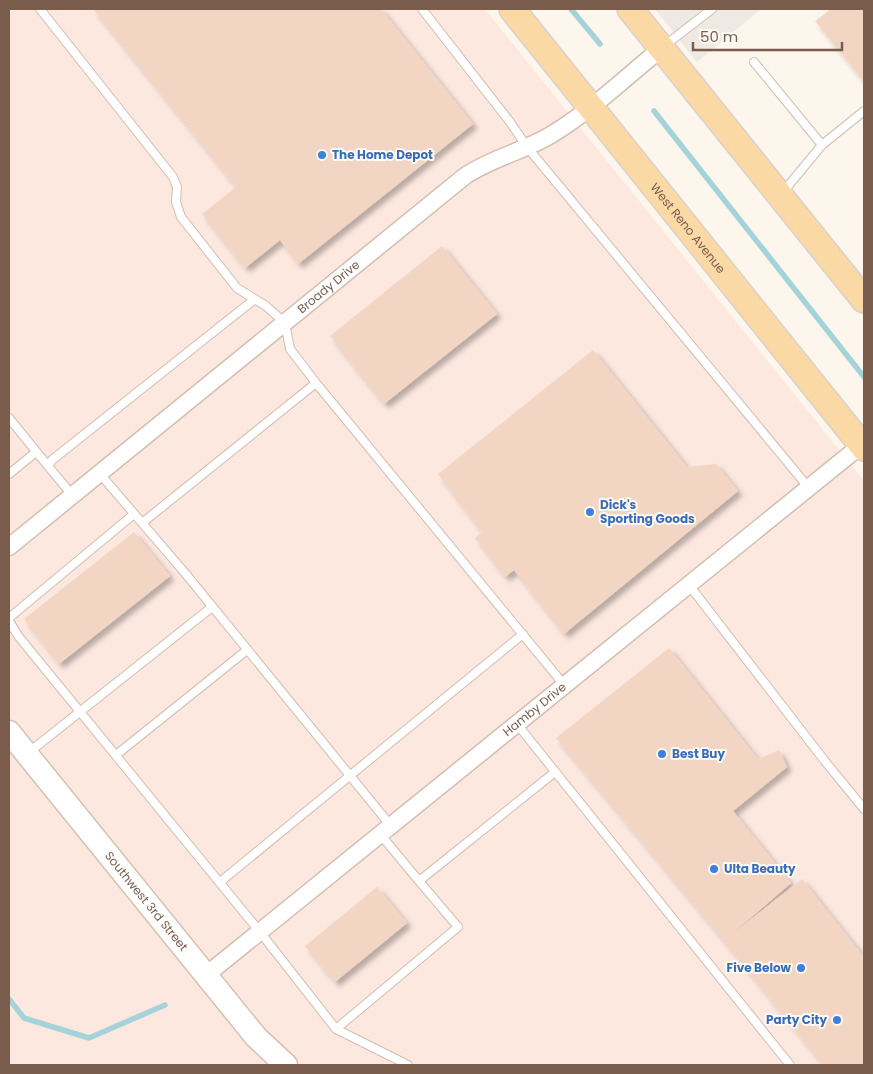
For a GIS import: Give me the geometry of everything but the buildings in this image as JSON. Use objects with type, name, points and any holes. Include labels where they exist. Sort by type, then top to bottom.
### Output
[{"type":"main road","name":"West Reno Avenue","points":[[512,9],[863,446]]},
{"type":"main road","points":[[630,9],[864,300]]},
{"type":"main road","name":"Southwest 3rd Street","points":[[9,732],[256,1038],[286,1065]]},
{"type":"street","name":"Broady Drive","points":[[9,548],[466,176],[481,165],[527,147],[569,124],[662,48]]},
{"type":"street","name":"Hamby Drive","points":[[205,976],[863,446]]},
{"type":"lane","points":[[40,9],[173,177],[177,187],[176,202],[181,217],[237,288],[266,306],[285,323],[290,349],[316,383],[565,686]]},
{"type":"lane","points":[[422,9],[510,122],[527,147],[809,488]]},
{"type":"lane","points":[[662,48],[709,10]]},
{"type":"lane","points":[[754,62],[822,145]]},
{"type":"lane","points":[[780,196],[822,145],[864,111]]},
{"type":"lane","points":[[48,466],[52,460],[255,299]]},
{"type":"lane","points":[[142,523],[316,383]]},
{"type":"lane","points":[[9,418],[73,496]]},
{"type":"lane","points":[[9,474],[36,452]]},
{"type":"lane","points":[[100,474],[350,774],[419,881],[458,927],[336,1028]]},
{"type":"lane","points":[[134,514],[9,619],[19,637],[220,882],[336,1028],[408,1065]]},
{"type":"lane","points":[[689,585],[864,809]]},
{"type":"lane","points":[[27,755],[212,607]]},
{"type":"lane","points":[[220,882],[522,634]]},
{"type":"lane","points":[[116,755],[247,650]]},
{"type":"lane","points":[[517,724],[790,1065]]},
{"type":"lane","points":[[419,881],[555,772]]},
{"type":"lane","points":[[388,1065],[392,1057]]},
{"type":"shaded area","points":[[9,9],[485,9],[864,481],[864,1065],[9,1065]]},
{"type":"shaded area","points":[[655,9],[761,9],[697,62]]},
{"type":"waterway","points":[[571,9],[600,44]]},
{"type":"waterway","points":[[654,111],[864,377]]},
{"type":"waterway","points":[[9,999],[24,1018],[89,1038],[165,1005]]},
{"type":"place","name":"The Home Depot","points":[[322,155]]},
{"type":"place","name":"Dick's Sporting Goods","points":[[590,512]]},
{"type":"place","name":"Best Buy","points":[[662,754]]},
{"type":"place","name":"Ulta Beauty","points":[[714,869]]},
{"type":"place","name":"Five Below","points":[[801,968]]},
{"type":"place","name":"Party City","points":[[837,1020]]}]
